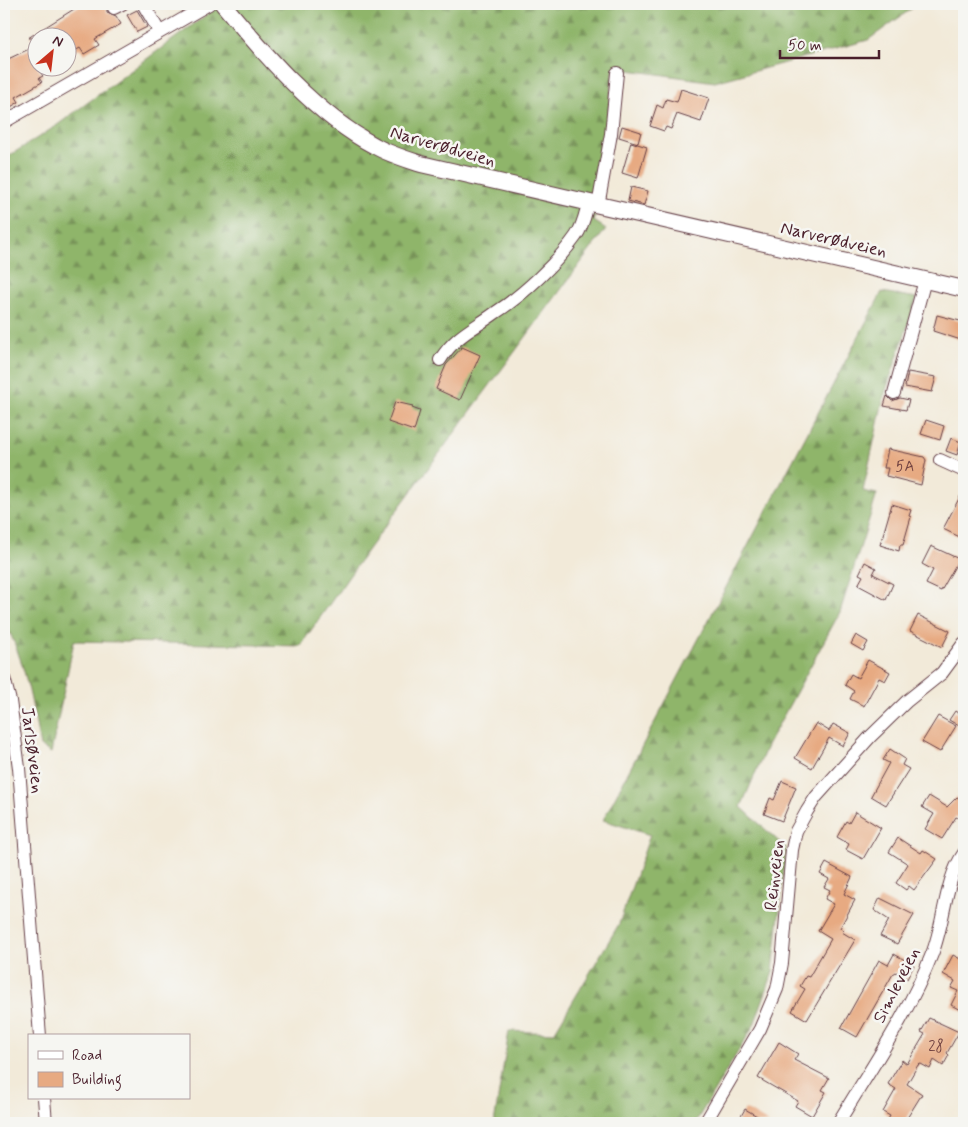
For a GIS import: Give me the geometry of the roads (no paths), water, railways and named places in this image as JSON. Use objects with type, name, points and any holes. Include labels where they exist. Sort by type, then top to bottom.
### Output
[{"type":"main road","name":"Narverødveien","points":[[223,4],[256,42],[311,98],[354,134],[377,148],[421,164],[964,289]]},
{"type":"street","points":[[143,4],[159,32]]},
{"type":"street","points":[[4,122],[159,32],[190,9],[209,4]]},
{"type":"street","points":[[440,360],[450,345],[464,332],[512,301],[577,235],[593,205],[611,134],[617,73]]},
{"type":"street","points":[[894,393],[925,280]]},
{"type":"street","points":[[940,460],[964,471]]},
{"type":"street","name":"Reinveien","points":[[705,1123],[760,1029],[777,989],[782,963],[792,850],[796,831],[816,798],[870,737],[907,701],[942,673],[962,649]]},
{"type":"street","name":"Jarlsøveien","points":[[4,678],[14,727],[19,768],[40,1034]]},
{"type":"street","name":"Simleveien","points":[[838,1123],[899,1022],[924,972],[939,931],[954,872],[964,852]]},
{"type":"street","points":[[44,1100],[46,1123]]}]
